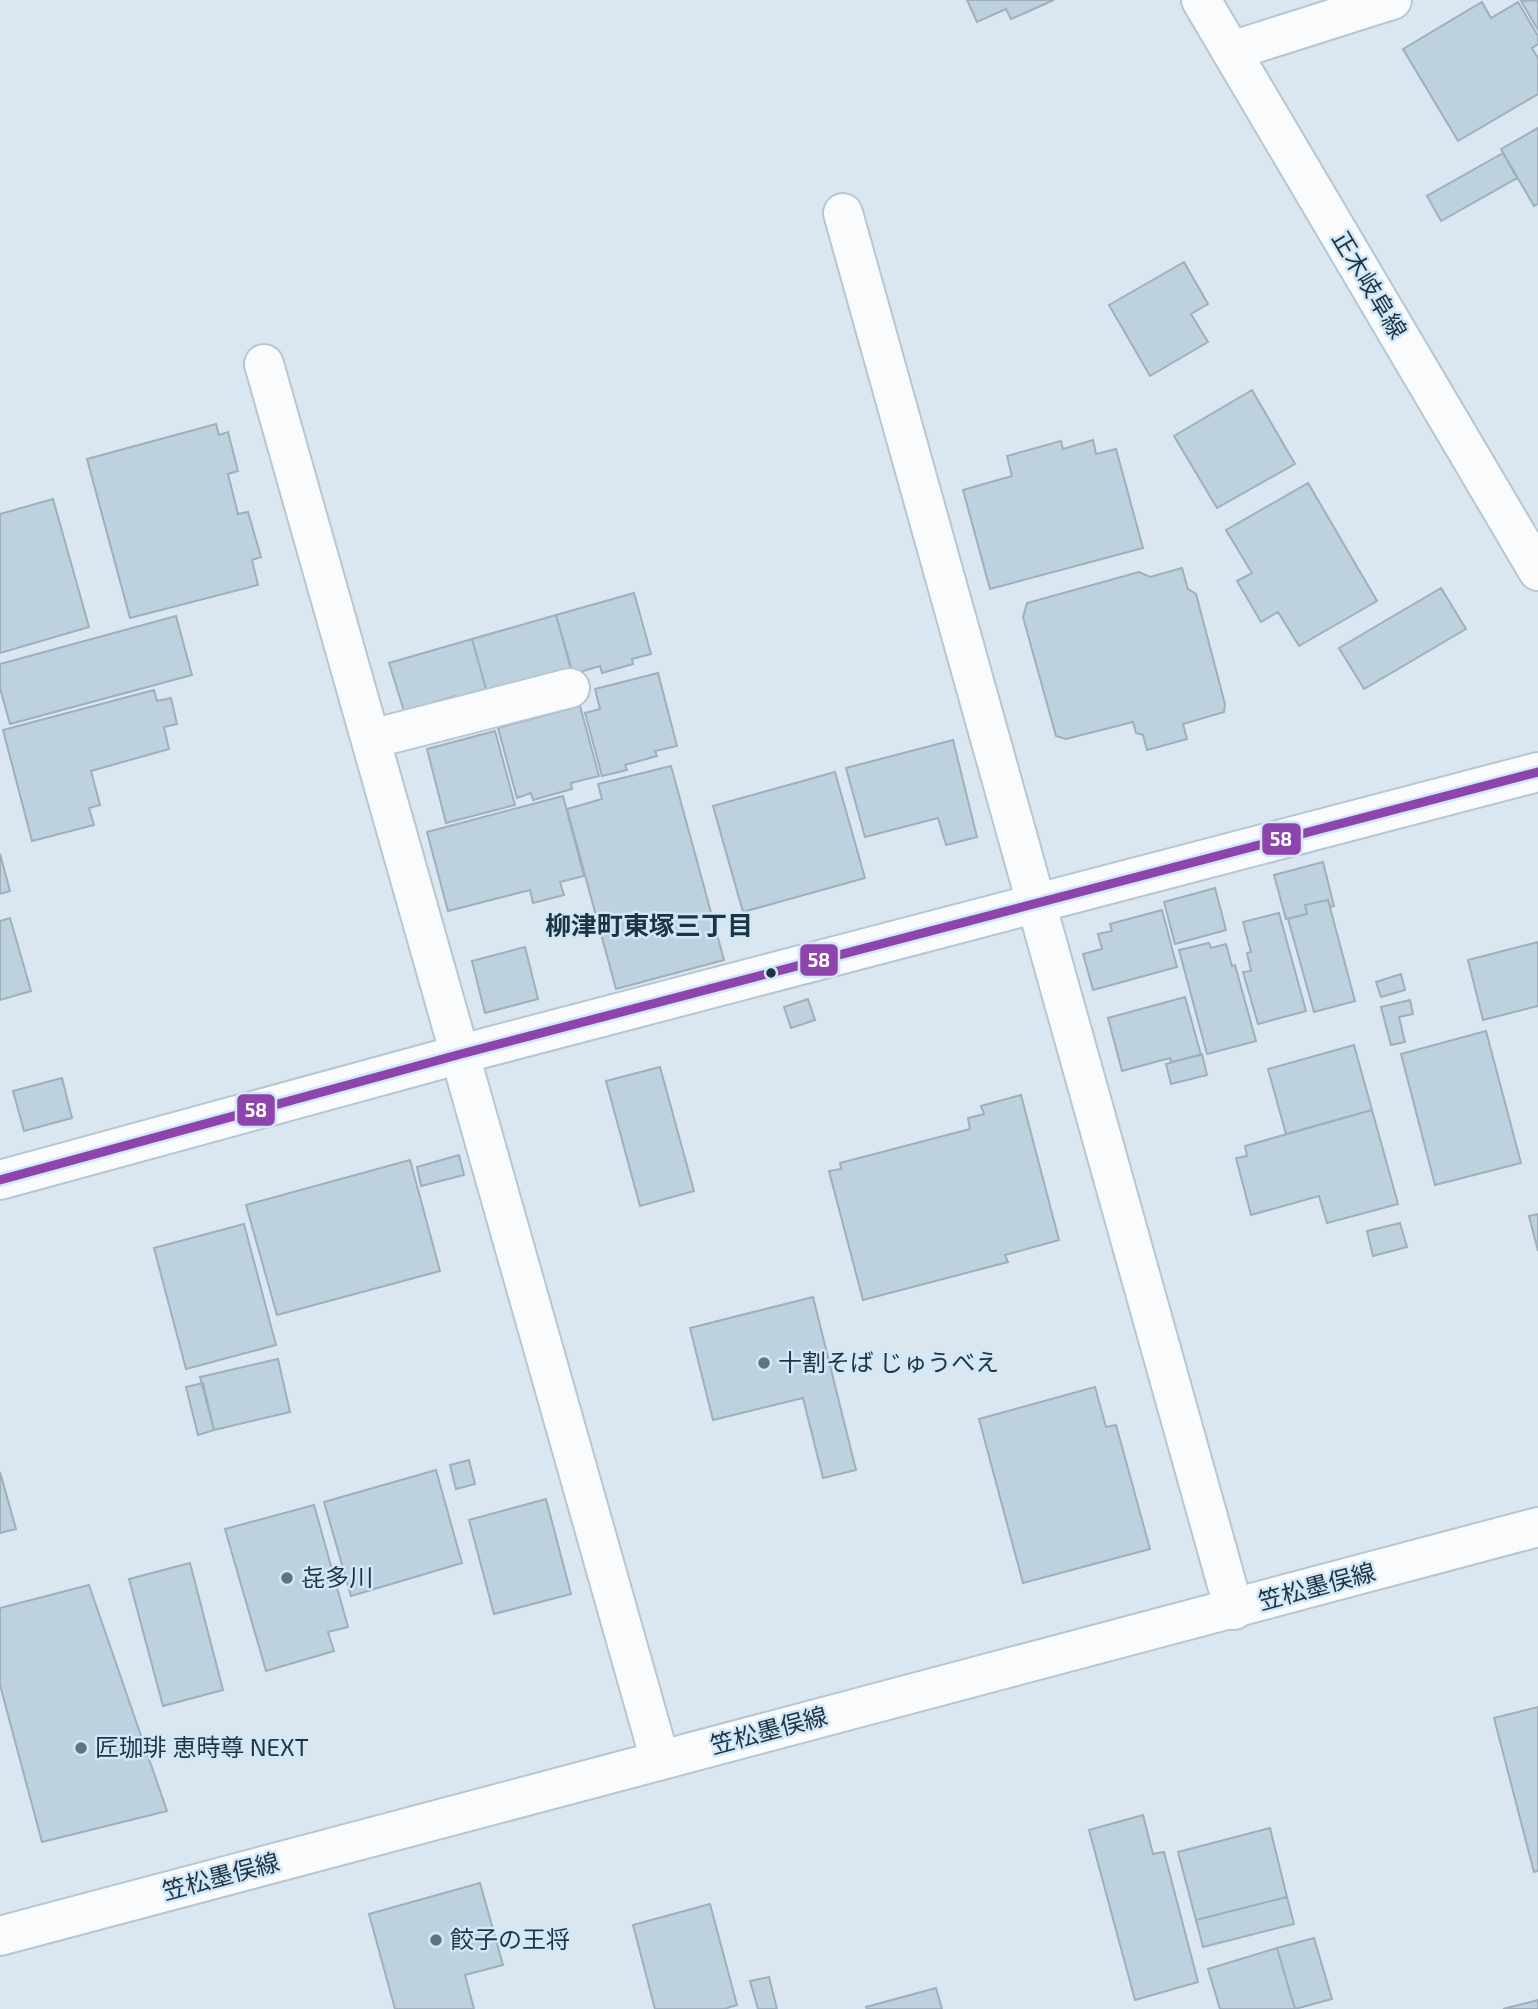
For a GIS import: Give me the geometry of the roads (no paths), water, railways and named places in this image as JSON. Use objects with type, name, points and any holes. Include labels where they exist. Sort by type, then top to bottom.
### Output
[{"type":"street","name":"正木岐阜線","points":[[1201,0],[1538,570]]},
{"type":"street","points":[[1231,51],[1392,0]]},
{"type":"street","points":[[843,213],[1234,1610]]},
{"type":"street","points":[[264,364],[660,1760]]},
{"type":"street","points":[[372,739],[570,688]]},
{"type":"street","points":[[0,1180],[461,1054],[1538,772]]},
{"type":"street","name":"笠松墨俣線","points":[[0,1936],[1538,1527]]},
{"type":"place","name":"十割そば じゅうべえ","points":[[764,1363]]},
{"type":"place","name":"㐂多川","points":[[287,1578]]},
{"type":"place","name":"匠珈琲 恵時尊 NEXT","points":[[81,1748]]},
{"type":"place","name":"餃子の王将","points":[[436,1940]]},
{"type":"district","name":"柳津町東塚三丁目","points":[[649,926]]}]
